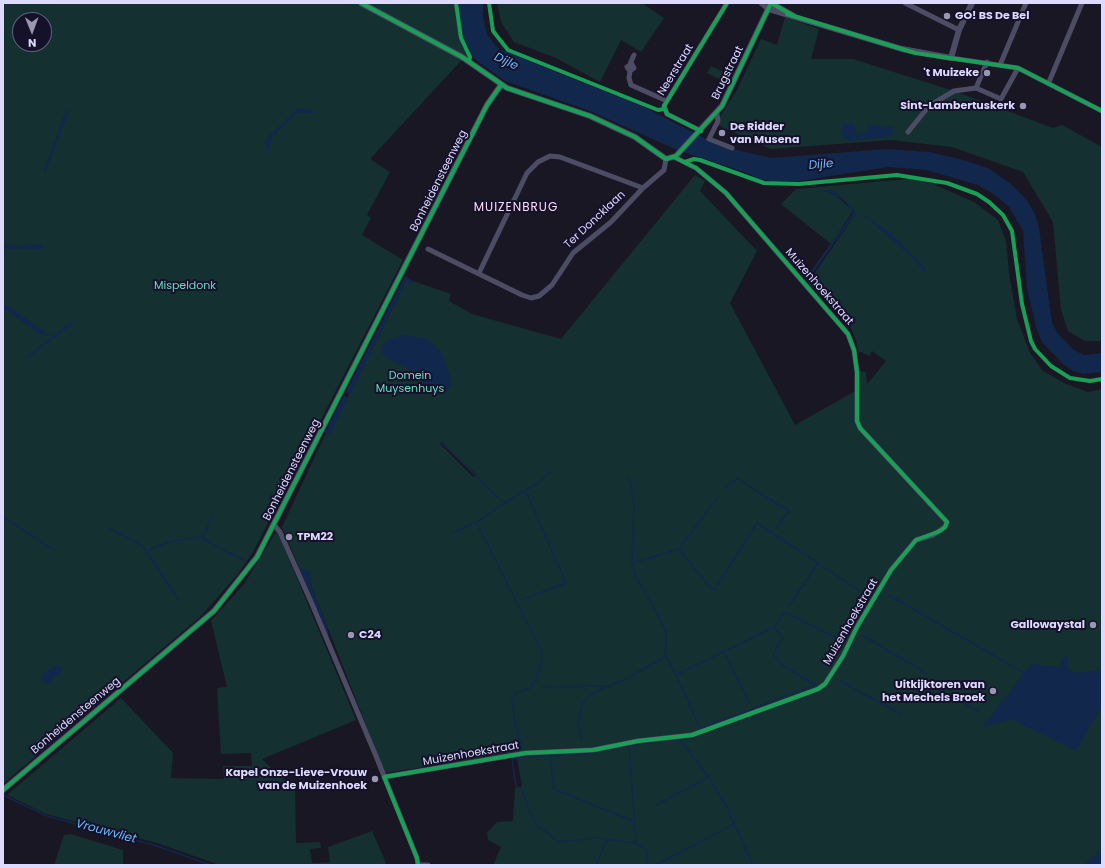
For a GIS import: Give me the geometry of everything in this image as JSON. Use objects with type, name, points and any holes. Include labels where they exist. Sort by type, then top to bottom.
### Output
[{"type":"street","points":[[361,3],[462,57],[501,85],[590,116],[635,137],[666,159],[676,156]]},
{"type":"street","name":"Neerstraat","points":[[700,131],[667,114],[664,109],[667,101],[727,3]]},
{"type":"street","points":[[761,3],[770,5],[794,16],[902,50],[1018,68],[1049,82],[1102,110]]},
{"type":"street","points":[[905,3],[959,30]]},
{"type":"street","points":[[951,58],[959,30],[972,3]]},
{"type":"street","points":[[1000,65],[1026,3]]},
{"type":"street","points":[[1049,82],[1082,3]]},
{"type":"street","name":"Brugstraat","points":[[676,156],[717,114],[727,98],[770,5]]},
{"type":"street","name":"Neerstraat","points":[[634,55],[630,64],[634,68],[630,71],[629,78],[631,85],[667,101]]},
{"type":"street","points":[[976,88],[987,62]]},
{"type":"street","points":[[908,132],[929,106],[954,91],[976,88],[1001,99],[1018,68]]},
{"type":"street","name":"Bonheidensteenweg","points":[[4,790],[214,611],[257,557],[487,105],[501,85]]},
{"type":"street","name":"Brugstraat","points":[[717,114],[718,121],[710,138],[712,141],[732,148]]},
{"type":"street","points":[[479,273],[527,173],[538,162],[550,156],[560,157],[643,188]]},
{"type":"street","name":"Muizenhoekstraat","points":[[384,777],[526,753],[593,750],[638,741],[692,735],[818,689],[825,684],[843,656],[857,627],[891,570],[916,540],[933,535],[945,527],[947,522],[856,421],[857,372],[854,350],[848,334],[726,192],[696,168],[676,156]]},
{"type":"street","name":"Ter Doncklaan","points":[[428,249],[522,295],[531,298],[540,296],[552,285],[572,253],[611,222],[643,188],[664,170],[666,159]]},
{"type":"street","points":[[274,525],[280,532],[312,604],[420,865],[428,865]]},
{"type":"green space","name":"Mispeldonk","points":[[3,3],[458,3],[461,32],[471,54],[460,62],[370,159],[390,172],[367,215],[371,218],[362,235],[403,260],[253,552],[238,574],[201,616],[3,784]]},
{"type":"green space","points":[[497,3],[642,3],[664,18],[641,52],[621,40],[600,82],[556,58],[514,42],[501,22]]},
{"type":"green space","points":[[785,17],[819,29],[811,59],[853,59],[954,91],[1053,128],[1062,125],[1102,147],[1102,341],[1085,341],[1068,331],[1061,310],[1053,222],[1023,172],[952,147],[891,140],[771,149],[715,124],[736,92],[761,39],[777,45]]},
{"type":"green space","points":[[711,66],[730,75],[727,83],[707,73]]},
{"type":"green space","name":"Domein Muysenhuys","points":[[695,175],[705,181],[700,191],[757,251],[730,303],[795,425],[859,389],[860,371],[866,372],[867,384],[886,361],[872,351],[870,356],[858,351],[856,340],[850,326],[808,283],[854,216],[855,211],[839,195],[830,190],[823,190],[835,195],[853,211],[831,244],[781,204],[796,189],[907,179],[924,180],[974,202],[998,220],[1006,241],[1009,273],[1017,319],[1030,353],[1043,371],[1066,384],[1088,392],[1102,389],[1102,865],[493,865],[501,847],[488,840],[487,833],[497,822],[513,821],[515,788],[522,786],[516,753],[385,773],[312,588],[309,572],[300,570],[282,527],[325,435],[330,433],[406,281],[412,283],[413,281],[451,294],[449,301],[472,314],[561,339]],"holes":[[[442,441],[452,453],[477,475],[473,477],[440,444]]]},
{"type":"green space","points":[[276,532],[279,535],[356,720],[262,759],[295,790],[296,843],[320,842],[321,848],[310,849],[312,863],[330,862],[328,847],[372,831],[386,863],[383,865],[217,864],[157,843],[46,814],[7,795],[121,698],[173,753],[171,778],[224,779],[223,766],[252,766],[251,753],[221,754],[217,688],[227,687],[211,621],[244,584]]},
{"type":"green space","points":[[71,834],[123,850],[123,865],[54,865],[64,835]]},
{"type":"water","name":"Dijle","points":[[458,3],[483,3],[483,17],[487,34],[499,50],[508,51],[551,70],[636,103],[720,146],[772,158],[886,149],[929,152],[960,159],[988,168],[1011,184],[1026,199],[1035,214],[1039,228],[1052,323],[1058,334],[1074,350],[1084,355],[1102,353],[1102,372],[1084,374],[1073,371],[1063,364],[1042,342],[1036,327],[1027,288],[1023,231],[1009,207],[995,195],[978,185],[926,170],[888,167],[800,181],[770,181],[758,179],[750,174],[677,150],[590,111],[505,81],[477,61],[471,54],[461,32]]},
{"type":"water","points":[[301,108],[314,111],[316,113],[297,113],[272,137],[269,150],[266,150],[265,141],[268,137],[297,109]]},
{"type":"water","points":[[66,110],[69,111],[45,173],[43,172]]},
{"type":"water","points":[[843,123],[855,124],[855,131],[860,134],[867,131],[867,125],[893,127],[893,133],[887,137],[850,141],[845,139],[842,134],[841,129]]},
{"type":"water","points":[[823,190],[830,190],[839,195],[856,213],[807,281],[805,279],[853,213],[845,202],[835,195]]},
{"type":"water","points":[[861,213],[892,234],[928,271],[925,272],[906,252]]},
{"type":"water","points":[[3,243],[17,246],[40,244],[43,245],[43,249],[7,249],[3,248]]},
{"type":"water","points":[[405,276],[413,281],[412,284],[406,281],[350,395],[346,392]]},
{"type":"water","points":[[3,303],[48,334],[49,337],[38,333],[3,308]]},
{"type":"water","points":[[73,320],[74,321],[65,330],[29,357],[26,357]]},
{"type":"water","points":[[402,335],[426,338],[441,352],[451,379],[450,388],[446,391],[429,389],[411,371],[387,358],[382,353],[382,346],[387,340]]},
{"type":"water","points":[[344,395],[348,398],[330,434],[326,435],[325,433]]},
{"type":"water","points":[[304,569],[309,572],[312,588],[327,626],[329,636],[327,637],[300,570]]},
{"type":"water","points":[[1064,656],[1068,656],[1068,670],[1079,673],[1102,669],[1102,706],[1076,751],[1011,719],[982,727],[1031,664],[1059,667]]},
{"type":"water","points":[[56,665],[62,668],[61,674],[55,676],[50,684],[44,683],[41,679],[41,675]]},
{"type":"water","points":[[1102,852],[1102,865],[1085,865],[1090,858]]},
{"type":"waterway","points":[[441,442],[504,503],[525,491],[527,494],[566,583],[521,600]]},
{"type":"waterway","points":[[525,491],[541,481],[552,471]]},
{"type":"waterway","points":[[582,741],[578,722],[583,703],[592,694],[627,678],[660,660],[665,655],[666,634],[660,619],[636,577],[632,563],[634,501],[629,477]]},
{"type":"waterway","points":[[725,489],[738,478],[789,511],[776,528]]},
{"type":"waterway","points":[[679,549],[718,497]]},
{"type":"waterway","points":[[477,522],[502,505]]},
{"type":"waterway","points":[[203,540],[212,515]]},
{"type":"waterway","points":[[3,517],[54,550]]},
{"type":"waterway","points":[[452,533],[476,522],[542,652],[540,668],[535,681],[530,688],[516,693],[512,699],[515,723],[521,747]]},
{"type":"waterway","points":[[632,563],[679,549],[712,590],[715,589],[757,523],[818,563]]},
{"type":"waterway","points":[[108,528],[143,546],[178,599]]},
{"type":"waterway","points":[[149,550],[169,542],[200,537],[245,561]]},
{"type":"waterway","points":[[789,606],[818,563],[861,592]]},
{"type":"waterway","points":[[889,595],[1024,673]]},
{"type":"waterway","points":[[665,655],[676,675],[774,627],[785,612],[837,638]]},
{"type":"waterway","points":[[676,675],[699,725],[702,728],[815,685],[784,666],[773,654],[783,638],[774,627]]},
{"type":"waterway","points":[[862,635],[926,673]]},
{"type":"waterway","points":[[724,652],[749,703]]},
{"type":"waterway","points":[[840,681],[901,714]]},
{"type":"waterway","points":[[930,684],[978,711]]},
{"type":"waterway","points":[[543,687],[605,686]]},
{"type":"waterway","points":[[672,740],[681,741],[705,772],[726,805],[753,865]]},
{"type":"waterway","points":[[636,843],[629,745],[652,742]]},
{"type":"waterway","points":[[629,745],[582,754],[550,756],[554,789],[633,821]]},
{"type":"waterway","points":[[545,756],[529,756],[512,759],[516,786],[523,791],[528,809],[539,828],[546,831],[558,842],[595,838],[636,843],[647,850],[647,865]]},
{"type":"waterway","points":[[655,806],[709,777]]},
{"type":"waterway","name":"Vrouwvliet","points":[[3,795],[47,816],[157,846],[211,865]]},
{"type":"waterway","points":[[656,865],[734,824]]},
{"type":"waterway","points":[[596,865],[607,840]]},
{"type":"cycle path","points":[[361,3],[462,57],[507,88],[590,116],[635,137],[666,159],[676,156],[722,106],[771,3],[794,16]]},
{"type":"cycle path","points":[[456,3],[461,38],[470,57],[469,62]]},
{"type":"cycle path","points":[[489,3],[493,31],[508,50],[658,110],[664,109]]},
{"type":"cycle path","points":[[701,131],[667,114],[664,106],[727,3]]},
{"type":"cycle path","points":[[787,14],[915,53],[1018,68],[1102,111]]},
{"type":"cycle path","points":[[3,790],[214,611],[257,557],[487,105],[501,85]]},
{"type":"cycle path","points":[[418,865],[417,858],[384,777],[526,753],[593,750],[638,741],[692,735],[818,689],[825,684],[843,656],[857,627],[891,570],[916,540],[940,531],[945,527],[947,522],[860,428],[857,421],[857,372],[854,350],[848,334],[726,193],[696,168],[674,157]]},
{"type":"cycle path","points":[[685,162],[694,159],[700,160],[764,183],[799,184],[897,175],[947,183],[977,194],[989,202],[1003,215],[1012,231],[1022,304],[1031,341],[1035,349],[1051,366],[1070,378],[1090,381],[1102,379]]},
{"type":"place","name":"GO! BS De Bel","points":[[947,16]]},
{"type":"place","name":"'t Muizeke","points":[[987,73]]},
{"type":"place","name":"Sint-Lambertuskerk","points":[[1023,106]]},
{"type":"place","name":"De Ridder van Musena","points":[[722,133]]},
{"type":"place","name":"TPM22","points":[[289,537]]},
{"type":"place","name":"Gallowaystal","points":[[1093,625]]},
{"type":"place","name":"C24","points":[[351,635]]},
{"type":"place","name":"Uitkijktoren van het Mechels Broek","points":[[993,691]]},
{"type":"place","name":"Kapel Onze-Lieve-Vrouw van de Muizenhoek","points":[[375,779]]},
{"type":"district","name":"MUIZENBRUG","points":[[516,208]]}]
